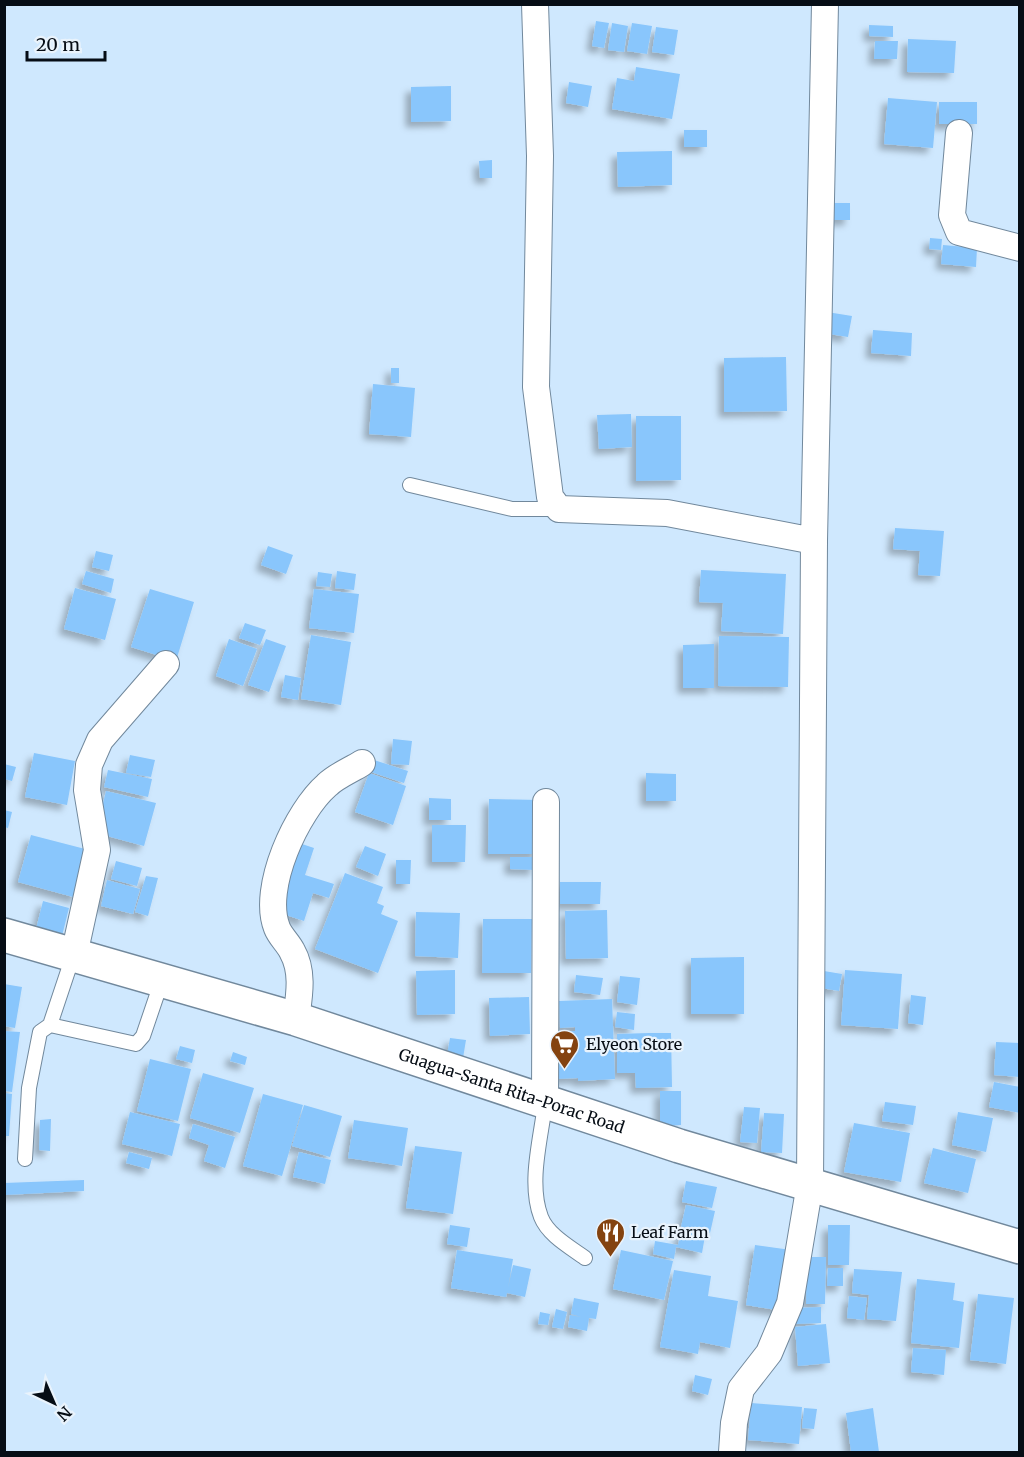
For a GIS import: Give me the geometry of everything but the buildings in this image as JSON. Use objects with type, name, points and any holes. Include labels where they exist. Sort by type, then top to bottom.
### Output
[{"type":"main road","name":"Guagua-Santa Rita-Porac Road","points":[[4,935],[296,1019],[545,1104],[1020,1247]]},
{"type":"street","points":[[535,4],[540,156],[536,387],[550,497],[559,508],[667,513],[814,541]]},
{"type":"street","points":[[732,1452],[734,1423],[741,1389],[768,1353],[790,1303],[810,1184],[814,541],[825,4]]},
{"type":"street","points":[[959,134],[952,215],[955,225],[959,232],[1020,248]]},
{"type":"street","points":[[74,955],[97,850],[87,790],[89,765],[100,740],[166,664]]},
{"type":"street","points":[[296,1019],[300,987],[298,970],[294,953],[276,927],[274,897],[279,872],[287,843],[301,814],[327,784],[362,763]]},
{"type":"street","points":[[545,1104],[546,802]]},
{"type":"lane","points":[[410,485],[512,509],[559,508]]},
{"type":"lane","points":[[25,1159],[33,1061],[40,1032],[50,1025],[74,955]]},
{"type":"lane","points":[[50,1025],[136,1044],[143,1036],[162,980]]},
{"type":"lane","points":[[545,1104],[535,1188],[541,1218],[555,1236],[585,1258]]},
{"type":"place","name":"Elyeon Store","points":[[565,1070]]},
{"type":"place","name":"Leaf Farm","points":[[610,1258]]}]
